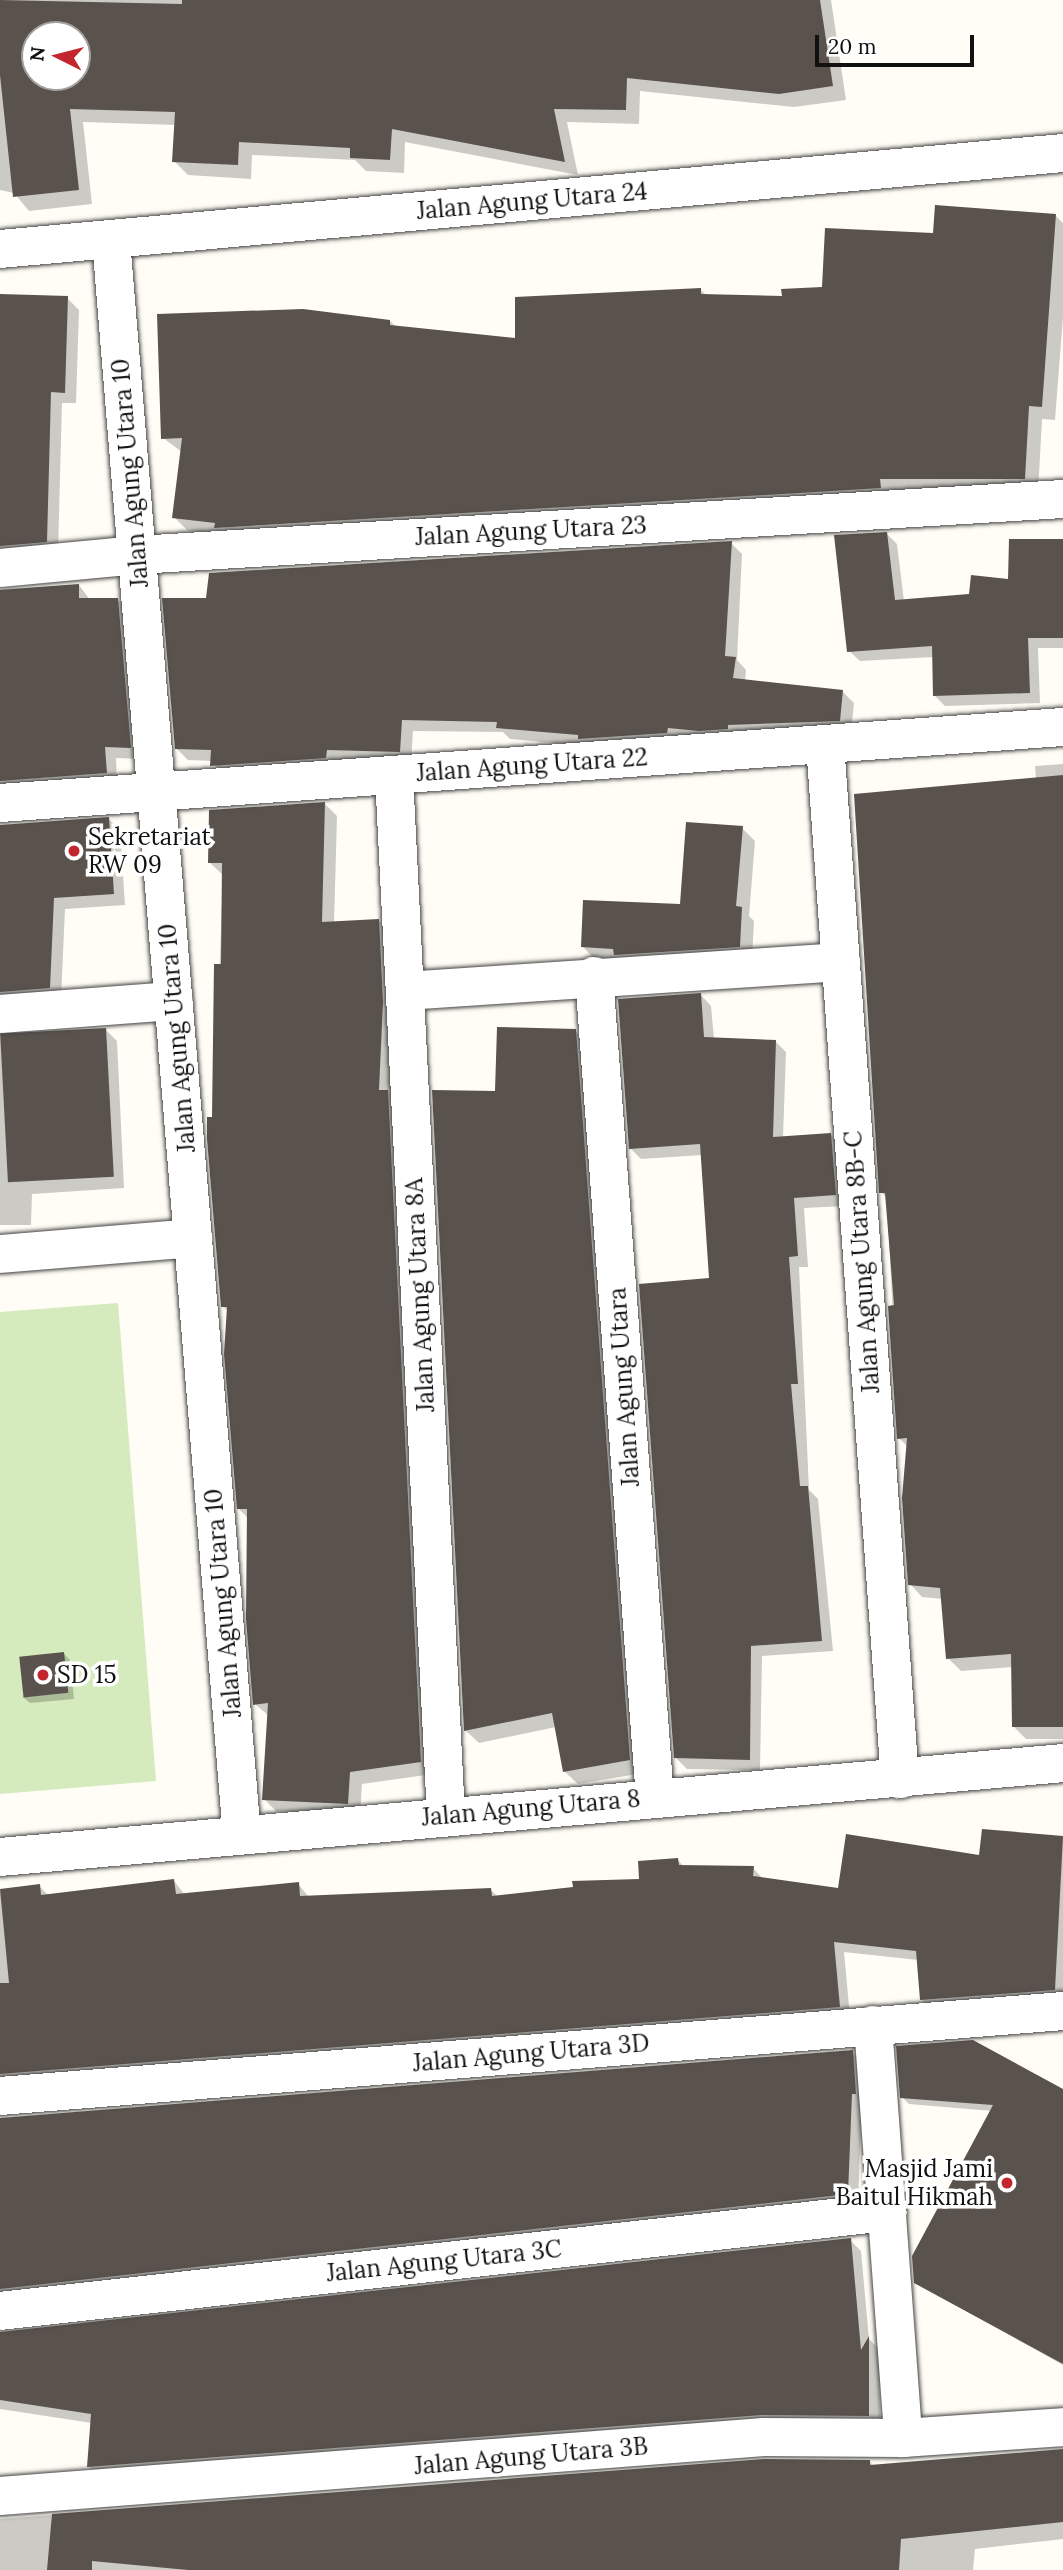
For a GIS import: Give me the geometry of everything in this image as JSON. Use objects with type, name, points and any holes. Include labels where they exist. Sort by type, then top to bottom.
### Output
[{"type":"street","name":"Jalan Agung Utara 24","points":[[0,249],[1063,153]]},
{"type":"street","name":"Jalan Agung Utara 10","points":[[111,240],[242,1836]]},
{"type":"street","name":"Jalan Agung Utara 23","points":[[0,568],[137,555],[1063,499]]},
{"type":"street","name":"Jalan Agung Utara 22","points":[[0,803],[1063,727]]},
{"type":"street","name":"Jalan Agung Utara 8B-C","points":[[825,744],[900,1779]]},
{"type":"street","name":"Jalan Agung Utara 8A","points":[[394,775],[446,1815]]},
{"type":"street","points":[[405,991],[594,976],[841,962]]},
{"type":"street","name":"Jalan Agung Utara","points":[[594,976],[655,1798]]},
{"type":"street","points":[[0,1014],[174,1001]]},
{"type":"street","points":[[0,1254],[193,1238]]},
{"type":"street","name":"Jalan Agung Utara 8","points":[[0,1857],[446,1815],[900,1779],[1063,1763]]},
{"type":"street","name":"Jalan Agung Utara 3D","points":[[0,2096],[1063,2011]]},
{"type":"street","points":[[873,2025],[903,2438]]},
{"type":"street","name":"Jalan Agung Utara 3C","points":[[0,2311],[887,2212]]},
{"type":"street","name":"Jalan Agung Utara 3B","points":[[0,2496],[764,2437],[903,2438],[1063,2427]]},
{"type":"green space","points":[[118,1303],[156,1781],[0,1794],[0,1312]]},
{"type":"building","points":[[0,0],[182,4],[182,0],[820,0],[833,86],[779,94],[627,78],[626,110],[554,109],[565,162],[392,129],[390,160],[350,158],[350,148],[239,142],[238,165],[172,162],[175,112],[70,109],[79,190],[13,197],[0,75]]},
{"type":"building","points":[[935,205],[1056,214],[1042,407],[1029,406],[1025,479],[880,479],[881,488],[214,528],[215,523],[172,518],[182,438],[161,439],[157,314],[303,309],[390,320],[390,325],[515,338],[515,297],[701,288],[701,294],[782,296],[781,289],[822,287],[825,228],[933,233]]},
{"type":"building","points":[[0,294],[68,296],[65,393],[51,392],[47,542],[0,546]]},
{"type":"building","points":[[887,532],[895,600],[969,594],[971,575],[1008,579],[1009,539],[1063,539],[1063,638],[1028,638],[1030,693],[933,696],[932,646],[847,652],[834,535]]},
{"type":"building","points":[[732,541],[725,656],[736,657],[733,678],[843,690],[840,721],[728,725],[728,729],[699,731],[668,728],[667,733],[578,739],[578,735],[496,728],[497,722],[402,720],[400,752],[327,750],[326,758],[210,766],[211,750],[175,749],[162,598],[206,598],[209,573]]},
{"type":"building","points":[[79,584],[79,598],[118,598],[131,748],[105,747],[107,773],[0,781],[0,590]]},
{"type":"building","points":[[1063,775],[1063,1727],[1012,1727],[1011,1654],[946,1659],[940,1588],[908,1585],[902,1498],[907,1438],[897,1439],[888,1306],[894,1305],[885,1193],[879,1193],[854,794]]},
{"type":"building","points":[[325,802],[322,922],[379,919],[383,1002],[379,1090],[388,1090],[421,1762],[350,1772],[348,1804],[262,1800],[268,1703],[253,1705],[246,1619],[247,1509],[237,1509],[224,1354],[227,1307],[221,1307],[207,1139],[207,1117],[212,1117],[214,964],[221,964],[222,863],[208,863],[209,810]]},
{"type":"building","points":[[109,817],[114,894],[54,898],[50,988],[0,992],[0,825]]},
{"type":"building","points":[[686,822],[743,826],[736,906],[742,907],[740,947],[614,955],[613,949],[581,947],[583,900],[680,904]]},
{"type":"building","points":[[701,993],[704,1037],[776,1040],[773,1137],[831,1133],[836,1195],[794,1198],[798,1256],[789,1257],[798,1384],[791,1384],[800,1486],[808,1486],[822,1641],[751,1646],[750,1760],[674,1758],[639,1284],[709,1278],[700,1144],[629,1149],[618,999]]},
{"type":"building","points":[[497,1027],[576,1029],[630,1760],[563,1772],[552,1713],[464,1731],[432,1090],[495,1091]]},
{"type":"building","points":[[106,1028],[114,1177],[8,1182],[0,1034]]},
{"type":"building","name":"SD 15","points":[[64,1652],[68,1693],[24,1697],[19,1657]]},
{"type":"building","points":[[982,1829],[1063,1836],[1055,1990],[920,2000],[916,1951],[834,1942],[840,2007],[0,2074],[0,1983],[9,1983],[0,1889],[40,1884],[41,1895],[174,1879],[176,1894],[299,1882],[300,1896],[491,1888],[492,1896],[573,1887],[572,1881],[639,1879],[638,1861],[678,1858],[679,1865],[754,1866],[753,1876],[838,1888],[846,1834],[979,1855]]},
{"type":"building","name":"Masjid Jami Baitul Hikmah","points":[[973,2040],[1063,2089],[1063,2364],[914,2283],[912,2256],[993,2105],[900,2098],[896,2046]]},
{"type":"building","points":[[853,2050],[856,2094],[852,2094],[848,2194],[0,2289],[0,2118]]},
{"type":"building","points":[[851,2238],[861,2350],[869,2336],[869,2416],[762,2415],[87,2467],[91,2414],[0,2400],[0,2332]]},
{"type":"building","points":[[1063,2449],[1063,2522],[901,2539],[899,2570],[188,2570],[92,2561],[92,2570],[47,2570],[52,2514],[765,2459],[870,2460],[870,2465]]},
{"type":"place","name":"Sekretariat RW 09","points":[[74,851]]},
{"type":"place","name":"SD 15","points":[[43,1675]]},
{"type":"place","name":"Masjid Jami Baitul Hikmah","points":[[1007,2183]]}]
